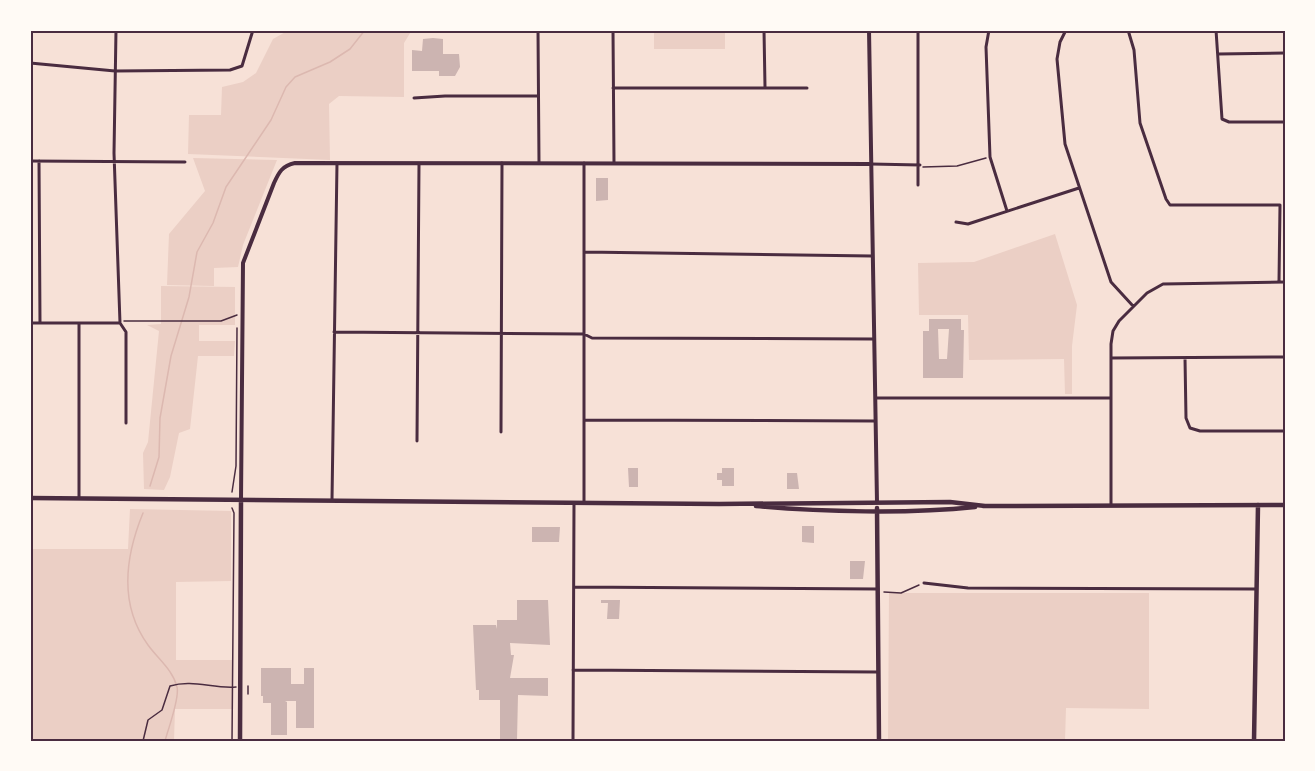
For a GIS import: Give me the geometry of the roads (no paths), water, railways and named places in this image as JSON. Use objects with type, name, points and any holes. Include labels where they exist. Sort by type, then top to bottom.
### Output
[{"type":"main road","points":[[30,498],[741,504],[950,502],[985,506]]},
{"type":"main road","points":[[240,741],[241,500]]},
{"type":"main road","points":[[877,502],[879,741]]},
{"type":"main road","points":[[741,504],[781,508],[878,510],[950,510],[985,506],[1285,505]]},
{"type":"main road","points":[[1254,741],[1258,505]]},
{"type":"street","points":[[116,30],[116,162],[120,323],[126,332],[126,423]]},
{"type":"street","points":[[30,63],[116,71],[230,70],[242,66],[254,30]]},
{"type":"street","points":[[538,30],[539,163]]},
{"type":"street","points":[[613,30],[614,163]]},
{"type":"street","points":[[764,30],[765,87]]},
{"type":"street","points":[[869,30],[877,502]]},
{"type":"street","points":[[918,30],[921,166],[918,185]]},
{"type":"street","points":[[988,30],[986,58],[990,157],[1007,211]]},
{"type":"street","points":[[1066,30],[1060,42],[1057,59],[1062,128],[1079,188],[1111,282],[1133,306]]},
{"type":"street","points":[[1128,30],[1134,50],[1140,123],[1166,199],[1170,205],[1280,205],[1279,282]]},
{"type":"street","points":[[1216,30],[1222,119],[1229,122],[1285,122]]},
{"type":"street","points":[[1217,54],[1285,53]]},
{"type":"street","points":[[613,88],[807,87]]},
{"type":"street","points":[[414,98],[538,96]]},
{"type":"street","points":[[30,161],[185,162]]},
{"type":"street","points":[[39,161],[40,323]]},
{"type":"street","points":[[241,500],[243,263],[274,183],[279,172],[286,165],[295,163],[614,163],[921,166]]},
{"type":"street","points":[[332,501],[337,163]]},
{"type":"street","points":[[417,441],[419,163]]},
{"type":"street","points":[[501,432],[502,163]]},
{"type":"street","points":[[584,163],[584,503]]},
{"type":"street","points":[[956,222],[968,224],[1079,188]]},
{"type":"street","points":[[584,252],[872,256]]},
{"type":"street","points":[[1110,505],[1110,398],[1113,331],[1133,306],[1151,290],[1168,283],[1285,282]]},
{"type":"street","points":[[30,323],[120,323]]},
{"type":"street","points":[[79,324],[79,498]]},
{"type":"street","points":[[334,332],[584,334],[592,338],[873,339]]},
{"type":"street","points":[[1111,358],[1285,357]]},
{"type":"street","points":[[1185,358],[1186,418],[1190,428],[1200,431],[1285,430]]},
{"type":"street","points":[[874,398],[1110,398]]},
{"type":"street","points":[[584,420],[874,421]]},
{"type":"street","points":[[573,741],[574,503]]},
{"type":"street","points":[[924,583],[968,588],[1256,589]]},
{"type":"street","points":[[574,587],[878,589]]},
{"type":"street","points":[[573,670],[879,672]]},
{"type":"waterway","points":[[150,486],[159,457],[160,418],[171,356],[189,297],[197,252],[213,223],[226,187],[271,120],[286,87],[295,77],[330,62],[350,49],[365,30]]},
{"type":"waterway","points":[[143,513],[129,564],[129,597],[132,614],[139,630],[169,670],[177,687],[175,706],[165,741]]}]
